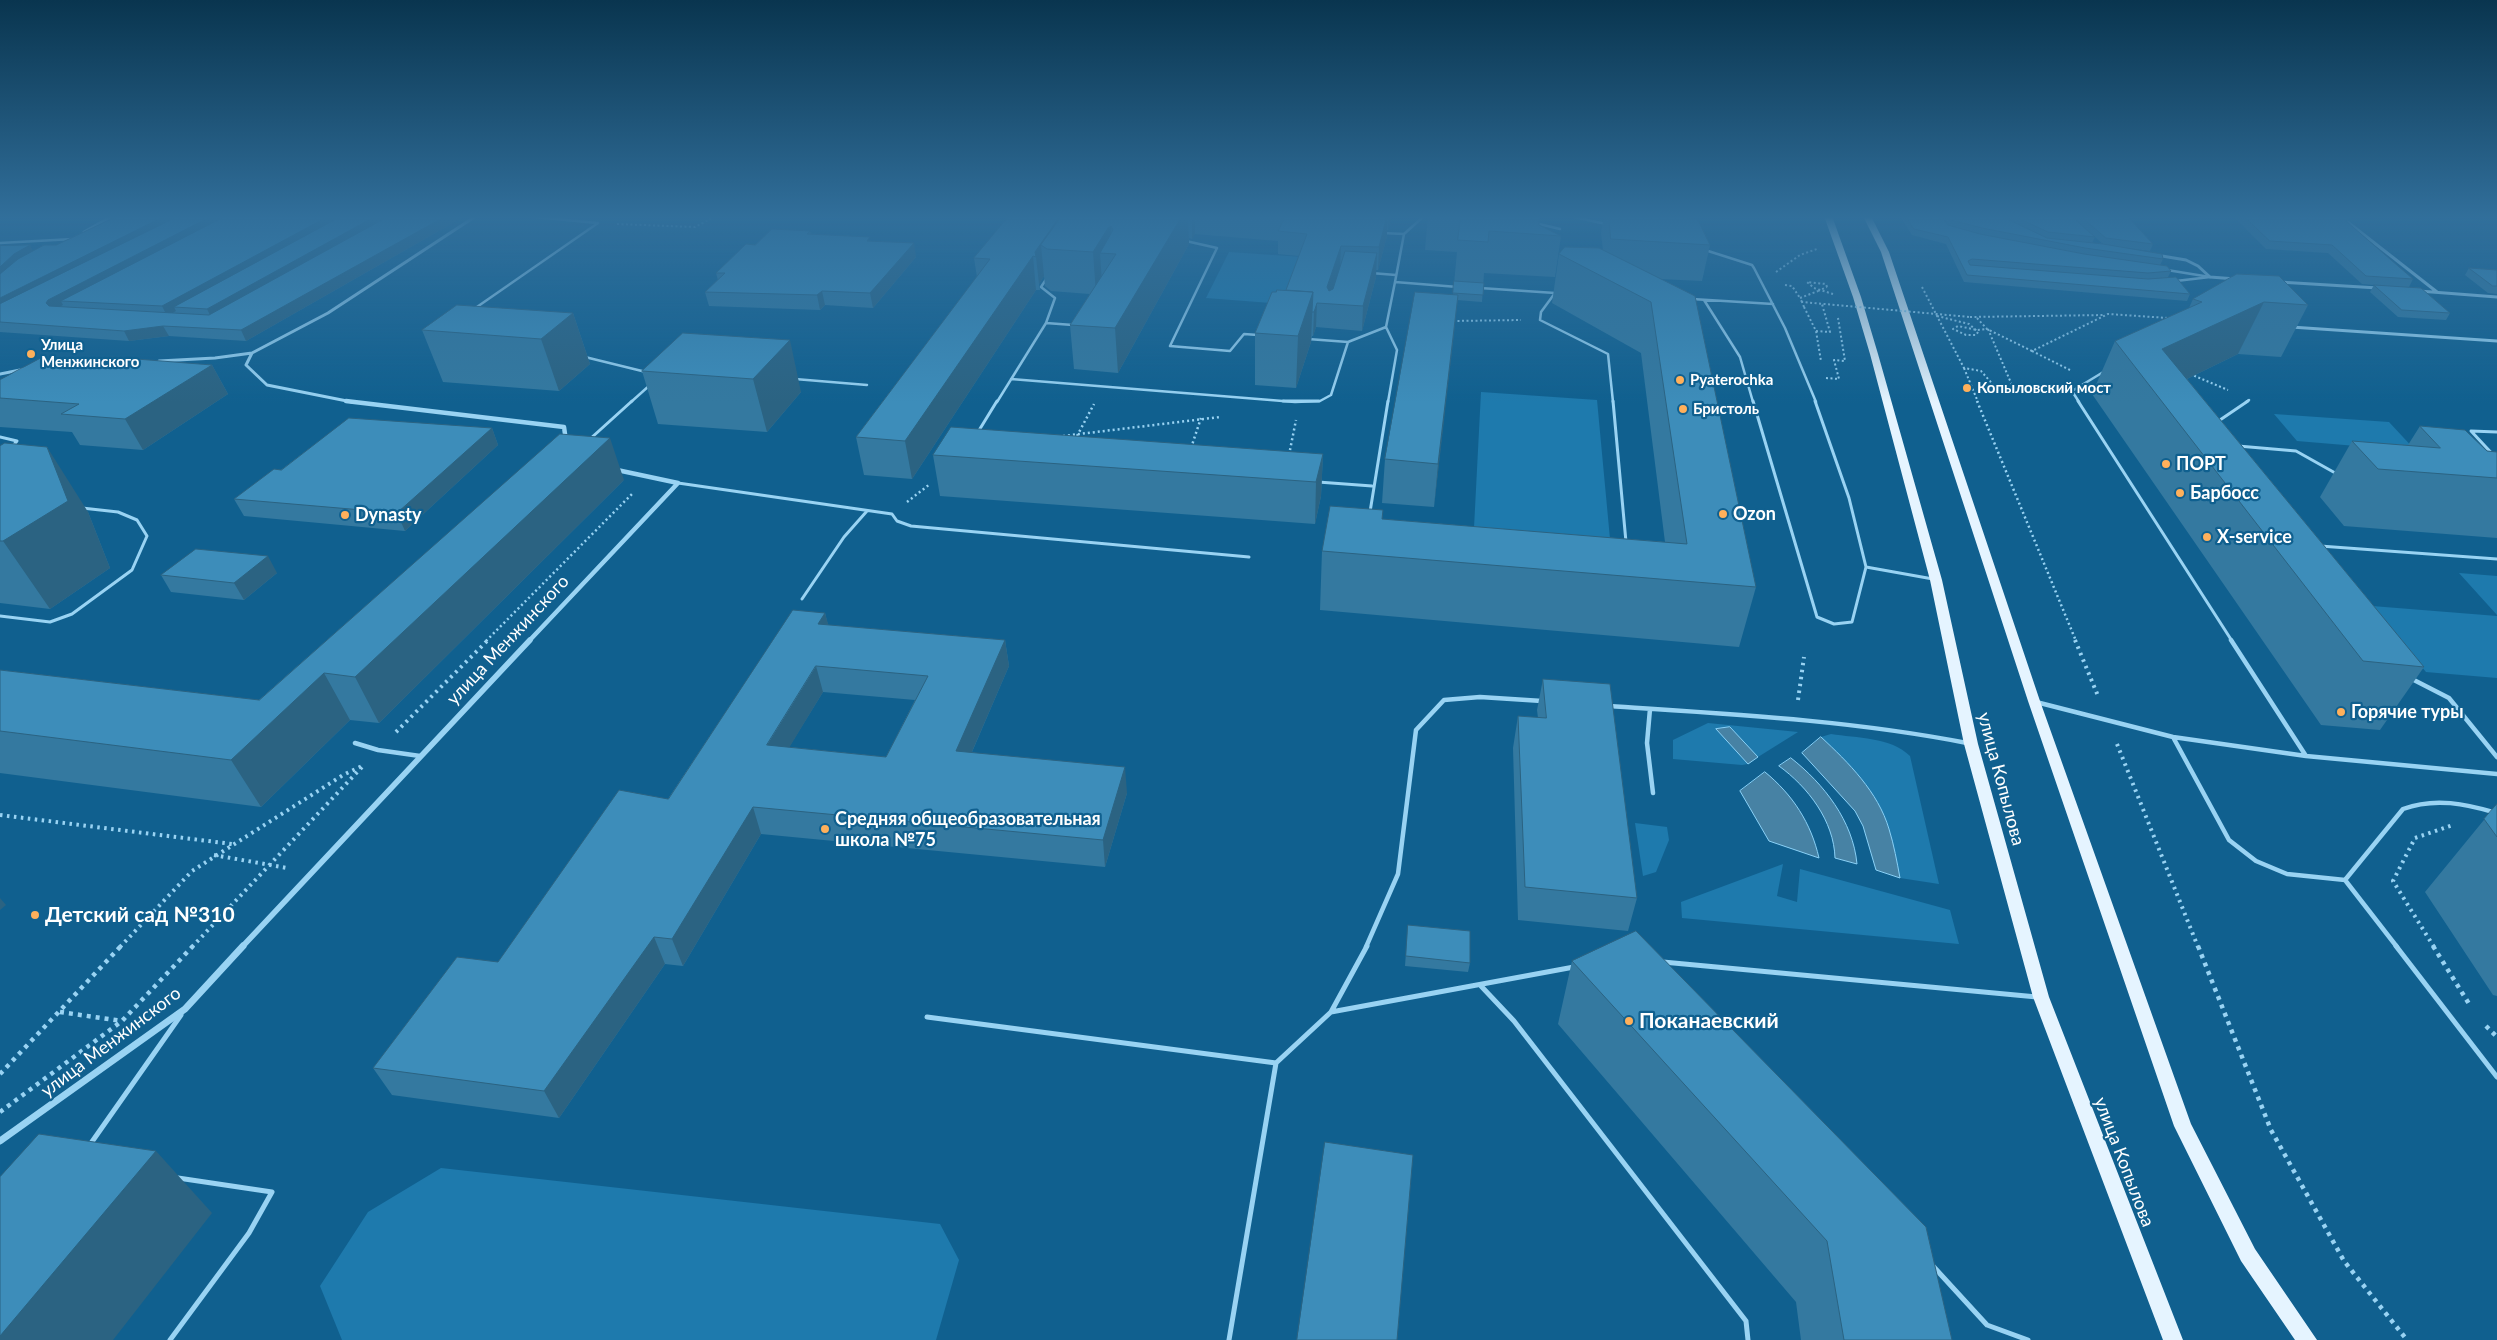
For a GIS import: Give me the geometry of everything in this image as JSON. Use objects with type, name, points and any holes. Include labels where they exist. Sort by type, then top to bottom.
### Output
[{"type":"main road","name":"улица Копылова","points":[[1850,279],[1874,354],[1936,580],[1971,744],[2041,998],[2173,1340]]},
{"type":"main road","points":[[1894,279],[2034,701],[2183,1126],[2248,1255],[2307,1340]]},
{"type":"street","points":[[154,362],[215,358],[252,353],[328,313],[381,279]]},
{"type":"street","points":[[2233,279],[2240,279]]},
{"type":"street","points":[[2420,279],[2437,292]]},
{"type":"street","points":[[2269,281],[2388,289]]},
{"type":"street","points":[[2417,291],[2497,298]]},
{"type":"street","points":[[2290,327],[2497,341]]},
{"type":"street","points":[[252,353],[246,365],[267,385],[356,403],[564,427],[567,451]]},
{"type":"street","points":[[0,374],[34,368]]},
{"type":"street","points":[[612,470],[678,483]]},
{"type":"street","name":"улица Менжинского","points":[[0,1142],[185,1009],[420,756],[678,483]]},
{"type":"lane","points":[[467,314],[518,279]]},
{"type":"lane","points":[[978,433],[1046,324],[1055,298],[1041,287],[1047,279]]},
{"type":"lane","points":[[1202,279],[1170,346],[1230,351],[1244,334],[1262,335]]},
{"type":"lane","points":[[1369,519],[1372,486],[1397,350],[1386,327],[1395,279]]},
{"type":"lane","points":[[1704,300],[1740,356],[1817,617],[1824,622],[1840,625],[1852,622],[1866,567],[1859,533],[1832,442],[1781,318],[1759,279]]},
{"type":"lane","points":[[2167,282],[2197,279]]},
{"type":"lane","points":[[1395,282],[1461,287]]},
{"type":"lane","points":[[1470,288],[1564,294]]},
{"type":"lane","points":[[1555,294],[1540,312],[1540,320],[1608,354],[1627,547]]},
{"type":"lane","points":[[1684,299],[1773,304]]},
{"type":"lane","points":[[1046,324],[1081,326]]},
{"type":"lane","points":[[1300,338],[1348,342],[1386,327]]},
{"type":"lane","points":[[1011,379],[1102,388],[1295,402],[1320,401],[1331,395],[1348,342]]},
{"type":"lane","points":[[576,355],[651,373]]},
{"type":"lane","points":[[2113,366],[2072,392],[2306,756]]},
{"type":"lane","points":[[6,380],[19,370]]},
{"type":"lane","points":[[788,378],[867,384]]},
{"type":"lane","points":[[589,439],[654,382]]},
{"type":"lane","points":[[2212,425],[2249,400]]},
{"type":"lane","points":[[2497,432],[2471,431],[2497,459]]},
{"type":"lane","points":[[0,437],[18,441],[6,453]]},
{"type":"lane","points":[[2231,445],[2296,450],[2338,474],[2347,475]]},
{"type":"lane","points":[[1314,482],[1372,486]]},
{"type":"lane","points":[[678,483],[892,514],[897,521],[911,526],[1249,557]]},
{"type":"lane","points":[[0,616],[50,622],[72,614],[132,570],[147,536],[137,520],[118,512],[78,508]]},
{"type":"lane","points":[[802,599],[844,537],[867,510]]},
{"type":"lane","points":[[2310,546],[2497,560]]},
{"type":"lane","points":[[1866,567],[1936,580]]},
{"type":"lane","points":[[2405,675],[2449,698],[2497,757]]},
{"type":"lane","points":[[1229,1340],[1276,1063],[1331,1012],[1360,962],[1398,874],[1416,730],[1444,700],[1480,697],[1549,702]]},
{"type":"lane","points":[[2034,701],[2173,737],[2306,756],[2497,774]]},
{"type":"lane","points":[[1607,706],[1795,718],[1926,734],[1971,744]]},
{"type":"lane","points":[[1650,709],[1647,743],[1653,793]]},
{"type":"lane","points":[[2173,737],[2229,840],[2256,861],[2287,874],[2344,880],[2497,1077]]},
{"type":"lane","points":[[355,743],[378,750],[420,756]]},
{"type":"lane","points":[[2344,880],[2402,809],[2427,803],[2452,803],[2497,813]]},
{"type":"lane","points":[[1663,969],[1656,962],[1990,991],[2041,998]]},
{"type":"lane","points":[[1331,1012],[1481,986],[1583,965]]},
{"type":"lane","points":[[1481,986],[1514,1021],[1746,1321],[1748,1340]]},
{"type":"lane","points":[[82,1155],[185,1009]]},
{"type":"lane","points":[[927,1017],[1276,1063]]},
{"type":"lane","points":[[170,1340],[249,1232],[272,1192],[174,1178]]},
{"type":"lane","points":[[1928,1260],[1988,1325],[2028,1340]]},
{"type":"path","points":[[1800,298],[1827,287],[1826,284],[1820,282],[1807,282],[1814,288],[1835,294]]},
{"type":"path","points":[[1792,286],[1816,331],[1823,369]]},
{"type":"path","points":[[1921,286],[1964,368],[2271,1130],[2344,1261],[2407,1340]]},
{"type":"path","points":[[1802,302],[1977,318],[2108,314],[2171,318]]},
{"type":"path","points":[[1816,331],[1830,332],[1822,304]]},
{"type":"path","points":[[2032,351],[2108,314]]},
{"type":"path","points":[[1937,316],[1969,324],[1978,332],[1976,335],[1966,335],[1953,329],[1958,326],[1978,330],[1987,328]]},
{"type":"path","points":[[1802,318],[1809,318]]},
{"type":"path","points":[[1977,318],[1987,328],[2071,370]]},
{"type":"path","points":[[1444,321],[1540,320]]},
{"type":"path","points":[[1964,368],[1980,371],[1996,388],[2015,390],[1987,328]]},
{"type":"path","points":[[1825,378],[1839,379],[1834,360],[1845,362]]},
{"type":"path","points":[[2182,372],[2207,380],[2249,400]]},
{"type":"path","points":[[1074,444],[1102,388]]},
{"type":"path","points":[[1288,460],[1297,413],[1295,402]]},
{"type":"path","points":[[1057,436],[1220,417]]},
{"type":"path","points":[[1188,454],[1201,418]]},
{"type":"path","points":[[378,750],[648,478]]},
{"type":"path","points":[[892,514],[930,484]]},
{"type":"path","points":[[1798,697],[1804,657]]},
{"type":"path","points":[[0,1074],[192,872],[214,855],[343,775],[365,764],[122,1022],[0,1112]]},
{"type":"path","points":[[0,815],[232,844]]},
{"type":"path","points":[[2455,824],[2415,838],[2393,881],[2474,1012]]},
{"type":"path","points":[[214,855],[295,868]]},
{"type":"path","points":[[59,1012],[122,1022]]},
{"type":"path","points":[[2480,1020],[2497,1036]]},
{"type":"shaded area","points":[[1216,279],[1294,279],[1284,304],[1206,298]]},
{"type":"shaded area","points":[[1481,392],[1597,400],[1610,539],[1474,528]]},
{"type":"shaded area","points":[[2274,414],[2389,422],[2416,451],[2297,441]]},
{"type":"shaded area","points":[[2459,573],[2497,576],[2497,615]]},
{"type":"shaded area","points":[[2372,606],[2497,616],[2497,678],[2426,672]]},
{"type":"shaded area","points":[[1708,723],[1798,732],[1758,757],[1730,727],[1716,729],[1748,764],[1673,759],[1673,740]]},
{"type":"shaded area","points":[[1730,727],[1758,757],[1748,764],[1716,729]]},
{"type":"shaded area","points":[[1831,734],[1883,742],[1893,745],[1910,756],[1939,884],[1900,878],[1891,835],[1884,815],[1870,790],[1821,737]]},
{"type":"shaded area","points":[[1821,737],[1852,768],[1878,803],[1889,829],[1900,878],[1876,870],[1863,826],[1855,811],[1802,753]]},
{"type":"shaded area","points":[[1791,758],[1815,779],[1835,805],[1850,833],[1857,864],[1835,858],[1830,831],[1818,806],[1800,784],[1779,766]]},
{"type":"shaded area","points":[[1765,772],[1784,790],[1800,810],[1816,845],[1819,858],[1769,841],[1740,791]]},
{"type":"shaded area","points":[[1635,823],[1667,827],[1669,840],[1656,872],[1643,876]]},
{"type":"shaded area","points":[[1783,864],[1777,896],[1797,902],[1800,869],[1950,910],[1959,944],[1682,918],[1681,902]]},
{"type":"shaded area","points":[[441,1168],[940,1224],[959,1260],[936,1340],[342,1340],[320,1286],[368,1212]]},
{"type":"building","points":[[0,279],[39,279],[0,298]]},
{"type":"building","points":[[52,279],[90,279],[48,300],[46,303],[49,306],[209,315],[275,279],[334,279],[241,330],[163,326],[124,331],[0,322],[0,304]]},
{"type":"building","points":[[105,279],[213,279],[162,306],[61,301]]},
{"type":"building","points":[[227,279],[262,279],[207,309],[174,307]]},
{"type":"building","points":[[719,279],[883,279],[870,293],[822,291],[817,295],[705,292]]},
{"type":"building","points":[[975,279],[1017,279],[905,441],[856,437]]},
{"type":"building","points":[[1100,279],[1145,279],[1115,328],[1070,325]]},
{"type":"building","points":[[1290,279],[1330,279],[1327,287],[1329,291],[1333,289],[1336,279],[1370,279],[1363,306],[1317,303],[1314,312],[1312,312],[1313,292],[1286,290]]},
{"type":"building","points":[[1606,279],[1660,279],[1695,296],[1756,587],[1322,551],[1330,506],[1383,510],[1382,519],[1687,544],[1651,302]]},
{"type":"building","points":[[2008,279],[2177,279],[2190,294]]},
{"type":"building","points":[[2229,279],[2282,279],[2308,305],[2264,302],[2162,349],[2424,667],[2363,661],[2115,341],[2202,302],[2193,299]]},
{"type":"building","points":[[2483,279],[2497,279],[2497,286],[2493,286]]},
{"type":"building","points":[[1454,281],[1484,283],[1483,295],[1453,293]]},
{"type":"building","points":[[2374,285],[2421,288],[2450,313],[2402,310]]},
{"type":"building","points":[[1277,290],[1313,292],[1298,336],[1255,333],[1272,292]]},
{"type":"building","points":[[1415,292],[1458,295],[1438,464],[1385,459]]},
{"type":"building","points":[[457,305],[573,313],[541,339],[422,330]]},
{"type":"building","points":[[683,333],[790,340],[753,379],[642,371]]},
{"type":"building","points":[[43,357],[88,362],[111,357],[212,365],[125,419],[61,414],[79,404],[0,398],[0,380]]},
{"type":"building","points":[[349,418],[492,428],[397,513],[234,499],[274,469],[281,470]]},
{"type":"building","points":[[2420,426],[2465,430],[2487,451],[2497,452],[2497,478],[2378,469],[2352,441],[2440,448]]},
{"type":"building","points":[[951,427],[1323,454],[1316,482],[933,455]]},
{"type":"building","points":[[560,434],[610,438],[355,677],[324,673],[231,760],[0,731],[0,670],[259,700]]},
{"type":"building","points":[[5,443],[47,447],[68,501],[3,541],[0,541],[0,446]]},
{"type":"building","points":[[196,549],[268,556],[234,583],[161,575]]},
{"type":"building","points":[[793,610],[825,613],[818,624],[1005,640],[956,751],[1125,767],[1103,840],[753,807],[672,939],[654,937],[544,1091],[373,1068],[457,957],[498,962],[619,790],[668,799]],"holes":[[[816,666],[928,676],[886,757],[767,745]]]},
{"type":"building","points":[[1543,679],[1610,684],[1637,898],[1525,887],[1518,716],[1546,718]]},
{"type":"building","points":[[2497,804],[2497,837],[2484,819]]},
{"type":"building","points":[[1408,925],[1470,931],[1470,963],[1406,956]]},
{"type":"building","points":[[1636,931],[1926,1227],[1952,1340],[1844,1340],[1827,1241],[1572,961]]},
{"type":"building","points":[[39,1134],[156,1151],[0,1336],[0,1177]]},
{"type":"building","points":[[1325,1142],[1413,1155],[1397,1340],[1297,1340]]},
{"type":"place","name":"Улица Менжинского","points":[[31,354]]},
{"type":"place","name":"Pyaterochka","points":[[1680,380]]},
{"type":"place","name":"Копыловский мост","points":[[1967,388]]},
{"type":"place","name":"Бристоль","points":[[1683,409]]},
{"type":"place","name":"ПОРТ","points":[[2166,464]]},
{"type":"place","name":"Барбосс","points":[[2180,493]]},
{"type":"place","name":"Ozon","points":[[1723,514]]},
{"type":"place","name":"Dynasty","points":[[345,515]]},
{"type":"place","name":"X-service","points":[[2207,537]]},
{"type":"place","name":"Горячие туры","points":[[2341,712]]},
{"type":"place","name":"Средняя общеобразовательная школа №75","points":[[825,829]]},
{"type":"place","name":"Детский сад №310","points":[[35,915]]},
{"type":"place","name":"Поканаевский","points":[[1629,1021]]}]
